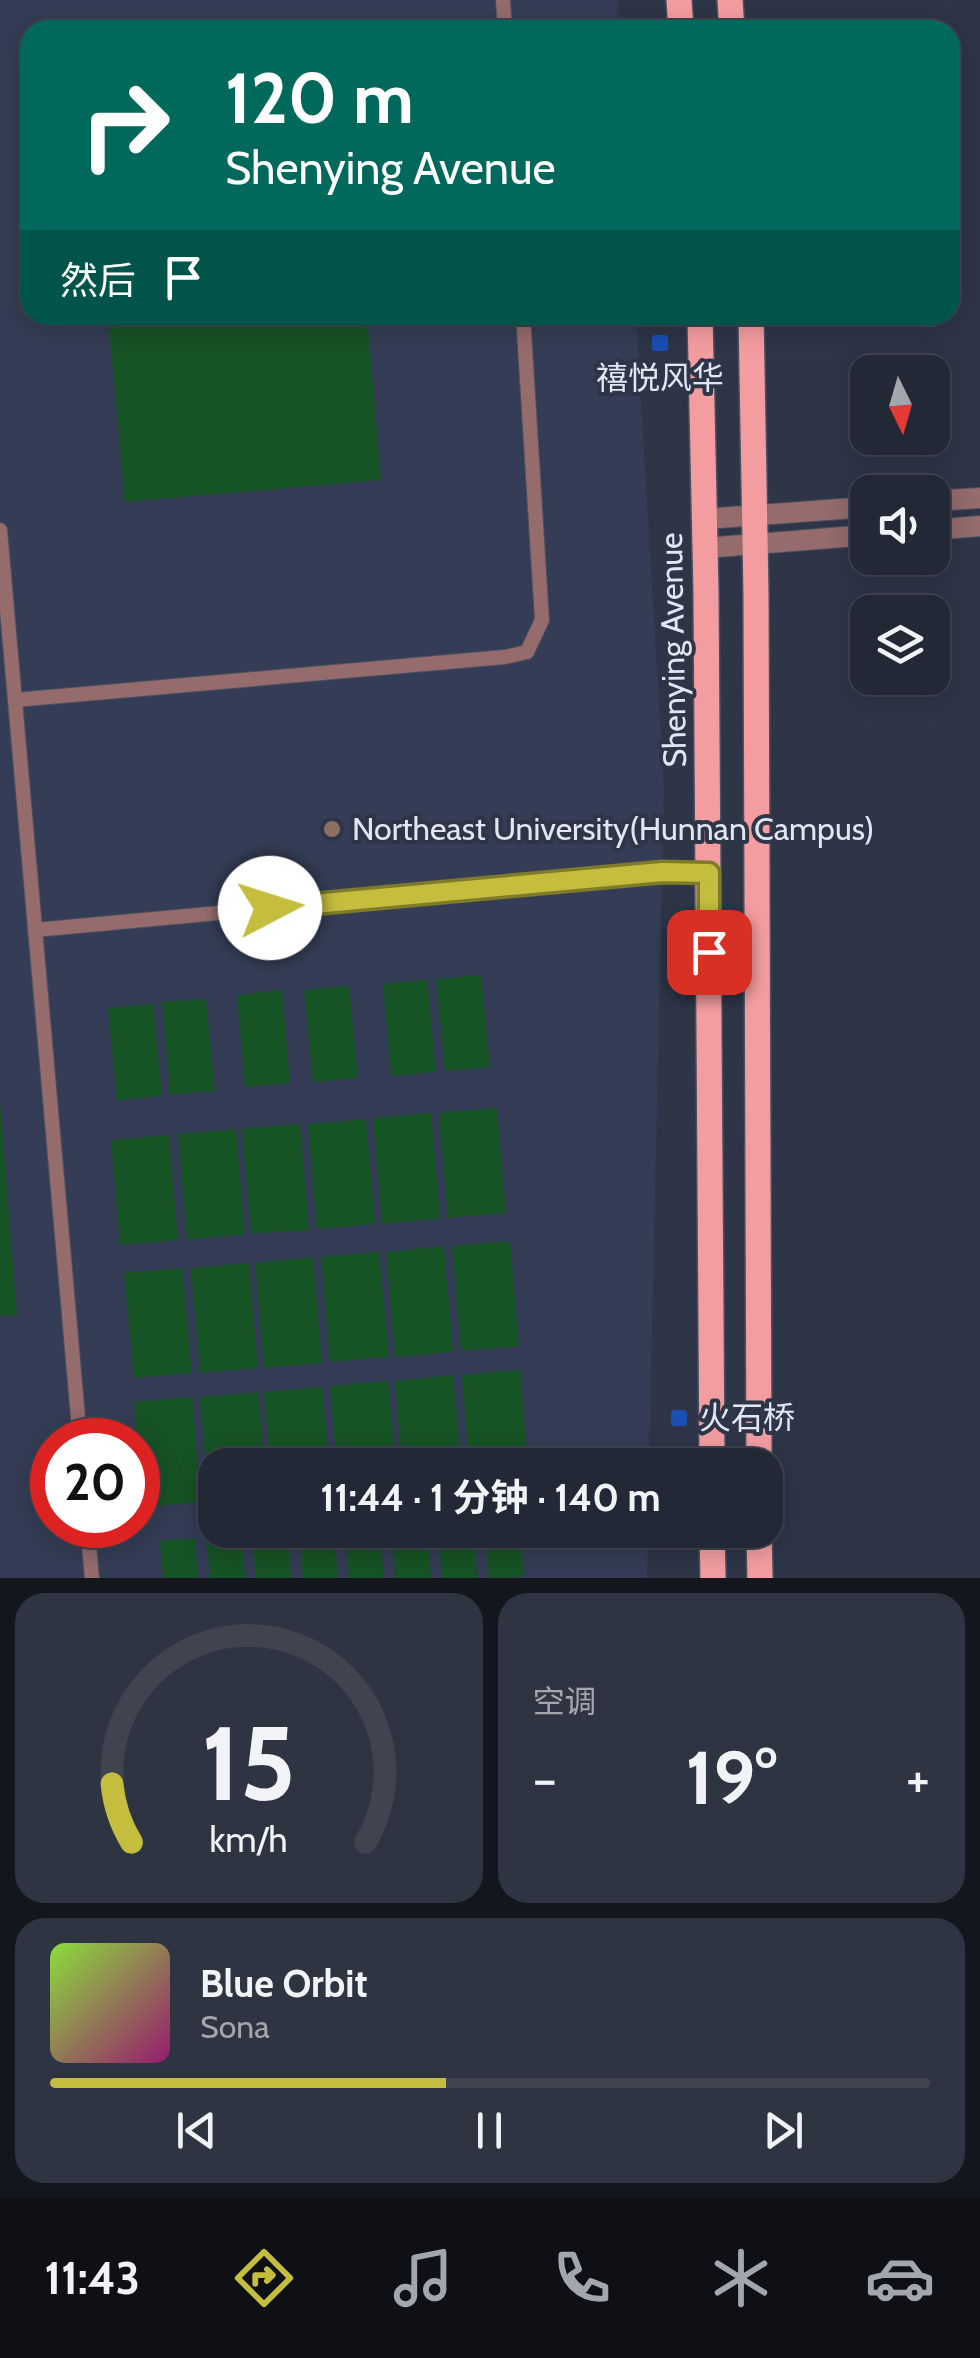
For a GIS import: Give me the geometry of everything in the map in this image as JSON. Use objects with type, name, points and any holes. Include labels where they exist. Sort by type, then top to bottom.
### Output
[{"type":"main road","name":"Shenying Avenue","points":[[700,325],[709,873],[712,1448]]},
{"type":"main road","points":[[751,325],[759,1448]]},
{"type":"main road","points":[[712,1548],[713,1578]]},
{"type":"main road","points":[[760,1548],[760,1575]]},
{"type":"street","points":[[950,500],[980,498]]},
{"type":"street","points":[[704,518],[850,507]]},
{"type":"street","points":[[950,528],[980,526]]},
{"type":"street","points":[[705,548],[850,536]]},
{"type":"lane","points":[[15,700],[528,652],[542,620],[524,325]]},
{"type":"lane","points":[[0,530],[78,1418]]},
{"type":"lane","points":[[35,930],[662,872],[709,873]]},
{"type":"lane","points":[[89,1548],[92,1578]]},
{"type":"shaded area","name":"Northeast University(Hunnan Campus)","points":[[0,0],[617,0],[619,20],[20,20],[20,325],[637,325],[664,787],[649,1448],[198,1448],[198,1548],[648,1548],[647,1578],[0,1578]]},
{"type":"green space","points":[[109,325],[368,325],[381,480],[125,502]]},
{"type":"green space","points":[[481,975],[490,1067],[445,1071],[436,979]]},
{"type":"green space","points":[[427,980],[436,1072],[391,1076],[383,984]]},
{"type":"green space","points":[[349,986],[358,1078],[313,1082],[304,990]]},
{"type":"green space","points":[[282,990],[290,1083],[245,1087],[237,995]]},
{"type":"green space","points":[[206,999],[215,1091],[170,1095],[162,1002]]},
{"type":"green space","points":[[153,1004],[162,1096],[117,1100],[108,1008]]},
{"type":"green space","points":[[0,1102],[17,1315],[0,1316]]},
{"type":"green space","points":[[497,1108],[506,1213],[448,1218],[439,1113]]},
{"type":"green space","points":[[431,1113],[440,1219],[382,1224],[373,1118]]},
{"type":"green space","points":[[366,1119],[375,1224],[317,1229],[308,1124]]},
{"type":"green space","points":[[300,1124],[309,1230],[251,1234],[242,1129]]},
{"type":"green space","points":[[236,1129],[245,1234],[187,1240],[178,1134]]},
{"type":"green space","points":[[169,1135],[178,1240],[120,1245],[111,1140]]},
{"type":"green space","points":[[510,1241],[519,1346],[461,1351],[452,1246]]},
{"type":"green space","points":[[444,1246],[453,1352],[395,1357],[386,1252]]},
{"type":"green space","points":[[379,1252],[389,1357],[330,1362],[321,1257]]},
{"type":"green space","points":[[313,1257],[322,1363],[264,1368],[255,1263]]},
{"type":"green space","points":[[249,1263],[258,1368],[200,1373],[191,1268]]},
{"type":"green space","points":[[182,1268],[192,1373],[134,1378],[124,1273]]},
{"type":"green space","points":[[520,1370],[527,1448],[468,1448],[462,1375]]},
{"type":"green space","points":[[453,1375],[459,1448],[401,1448],[395,1381]]},
{"type":"green space","points":[[388,1381],[394,1448],[335,1448],[330,1386]]},
{"type":"green space","points":[[322,1387],[327,1448],[269,1448],[264,1392]]},
{"type":"green space","points":[[258,1392],[263,1448],[204,1448],[200,1397]]},
{"type":"green space","points":[[192,1397],[198,1502],[160,1506],[160,1418],[135,1418],[134,1402]]},
{"type":"green space","points":[[195,1538],[198,1578],[163,1578],[160,1541]]},
{"type":"green space","points":[[207,1548],[242,1548],[245,1578],[210,1578]]},
{"type":"green space","points":[[253,1548],[288,1548],[291,1578],[256,1578]]},
{"type":"green space","points":[[300,1548],[336,1548],[338,1578],[303,1578]]},
{"type":"green space","points":[[346,1548],[382,1548],[384,1578],[349,1578]]},
{"type":"green space","points":[[394,1548],[428,1548],[431,1578],[396,1578]]},
{"type":"green space","points":[[440,1548],[474,1548],[477,1578],[442,1578]]},
{"type":"green space","points":[[486,1548],[522,1548],[524,1577],[489,1578]]},
{"type":"place","name":"禧悦风华","points":[[660,343]]},
{"type":"place","name":"Northeast University(Hunnan Campus)","points":[[332,829]]},
{"type":"place","name":"火石桥","points":[[679,1418]]},
{"type":"route","points":[[270,908],[662,872],[709,873],[709,952]]}]
